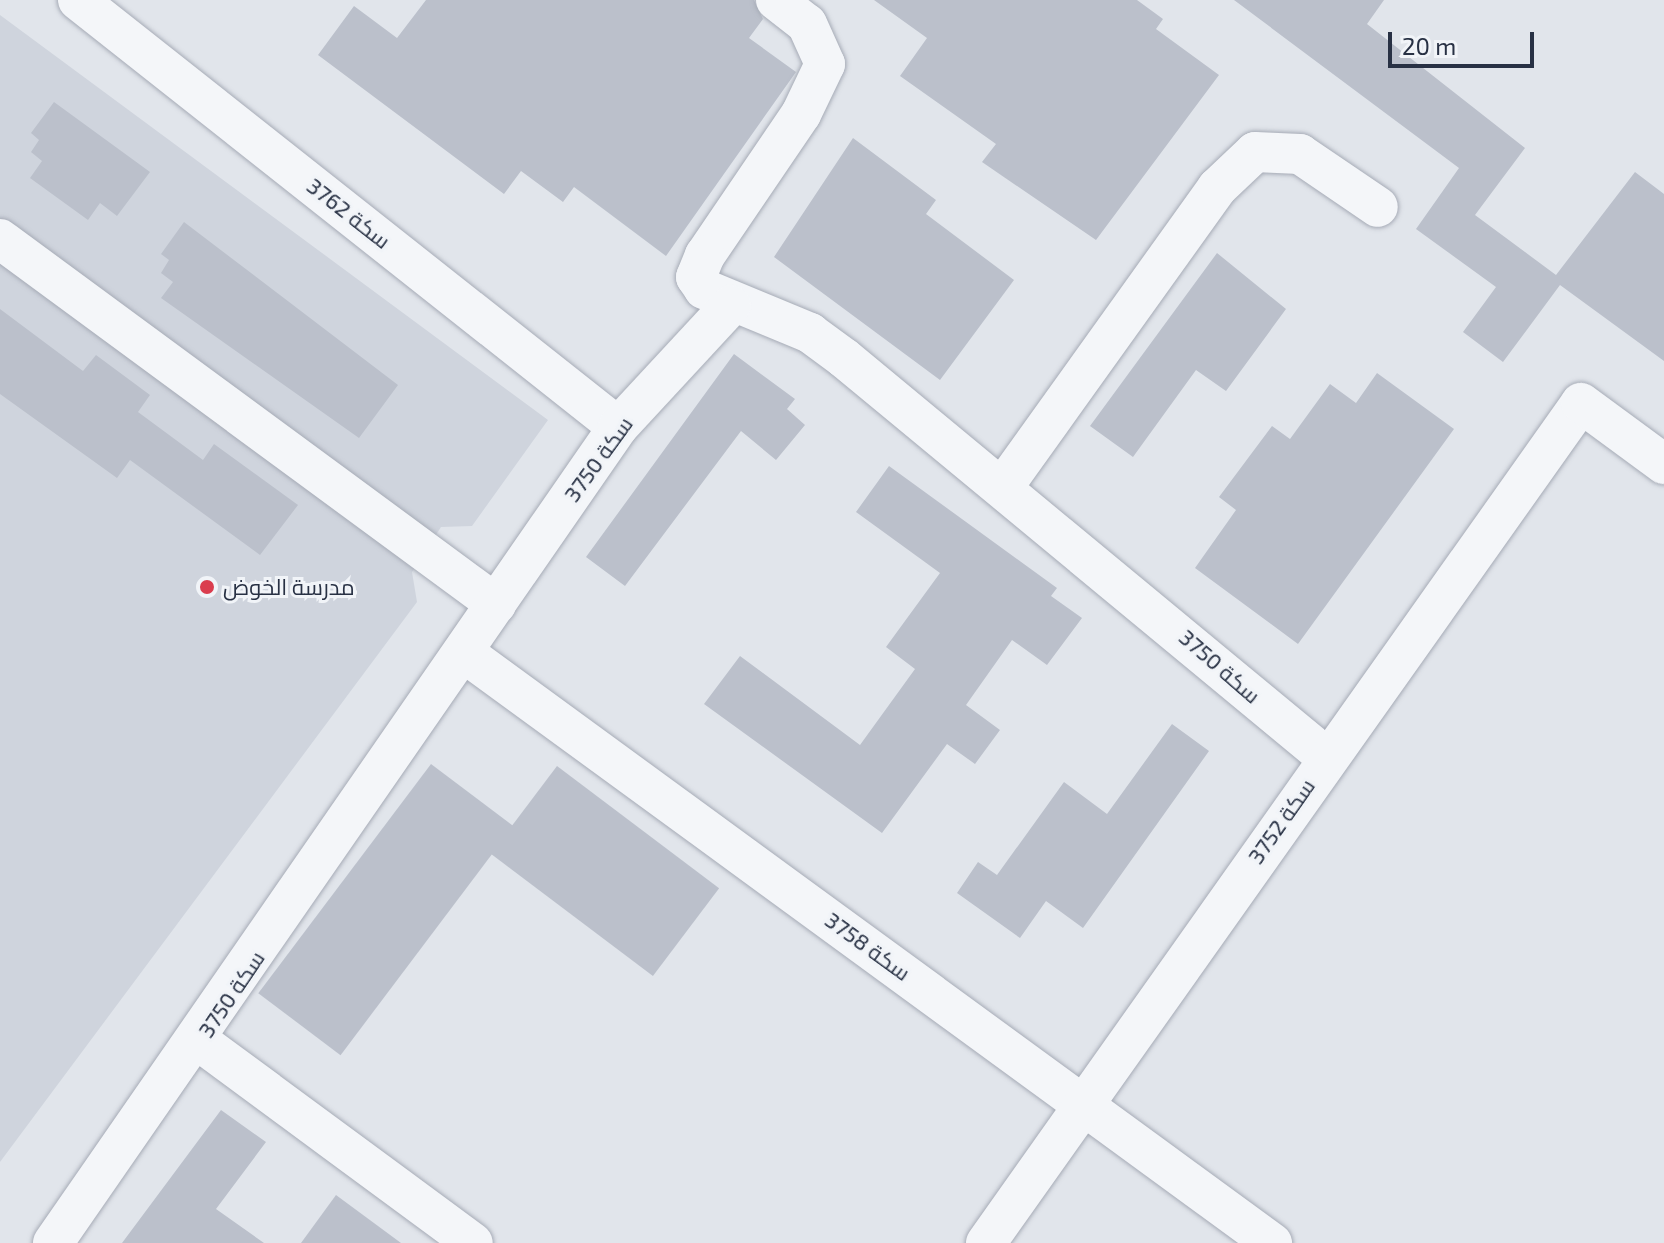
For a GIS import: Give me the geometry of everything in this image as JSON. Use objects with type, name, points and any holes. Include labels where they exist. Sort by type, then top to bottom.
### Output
[{"type":"street","points":[[731,305],[696,277],[801,114],[825,64],[807,24],[776,0]]},
{"type":"street","name":"سكة 3762","points":[[85,2],[618,427]]},
{"type":"street","points":[[1003,487],[1217,188],[1255,152],[1300,154],[1378,207]]},
{"type":"street","points":[[0,239],[496,604]]},
{"type":"street","name":"سكة 3750","points":[[53,1243],[199,1041],[618,427],[731,305],[810,333],[1003,487],[1325,756]]},
{"type":"street","name":"سكة 3752","points":[[986,1243],[1325,756],[1581,403],[1664,464]]},
{"type":"street","name":"سكة 3758","points":[[463,652],[1272,1243]]},
{"type":"street","points":[[199,1041],[473,1243]]},
{"type":"shaded area","name":"مدرسة الخوض","points":[[0,15],[548,420],[472,526],[441,527],[412,572],[417,602],[0,1162]]},
{"type":"building","points":[[426,0],[754,0],[763,19],[749,38],[796,72],[666,256],[574,187],[563,202],[521,171],[504,194],[318,55],[354,6],[397,38]]},
{"type":"building","points":[[874,0],[1137,0],[1163,19],[1156,29],[1219,75],[1096,240],[982,162],[996,144],[900,76],[927,38]]},
{"type":"building","points":[[1234,0],[1384,0],[1367,24],[1525,148],[1475,215],[1556,275],[1635,172],[1664,194],[1664,361],[1560,285],[1503,362],[1463,332],[1496,287],[1416,229],[1459,168]]},
{"type":"building","points":[[54,102],[150,172],[117,216],[100,203],[88,220],[30,178],[42,161],[31,152],[39,140],[31,133]]},
{"type":"building","points":[[853,138],[936,200],[926,214],[1014,280],[940,380],[774,257]]},
{"type":"building","points":[[184,222],[398,385],[359,438],[161,298],[173,282],[161,273],[169,260],[161,254]]},
{"type":"building","points":[[1217,253],[1286,309],[1226,391],[1196,370],[1133,457],[1090,426]]},
{"type":"building","points":[[0,309],[83,371],[96,355],[150,395],[138,412],[203,460],[214,444],[298,505],[260,555],[130,460],[117,478],[0,394]]},
{"type":"building","points":[[734,354],[795,399],[787,409],[805,425],[776,460],[741,431],[625,586],[586,557]]},
{"type":"building","points":[[1377,373],[1454,429],[1298,644],[1195,568],[1236,510],[1219,497],[1272,426],[1290,439],[1330,384],[1356,403]]},
{"type":"building","points":[[889,466],[1057,588],[1051,596],[1082,618],[1047,665],[1012,640],[966,705],[1000,730],[975,764],[947,744],[882,833],[704,704],[740,656],[860,745],[915,669],[886,647],[940,573],[856,512]]},
{"type":"building","points":[[1172,724],[1209,751],[1083,928],[1046,901],[1020,938],[957,893],[978,862],[997,875],[1064,782],[1107,814]]},
{"type":"building","points":[[431,764],[513,826],[341,1055],[258,993]]},
{"type":"building","points":[[557,766],[719,888],[653,976],[491,854]]},
{"type":"building","points":[[221,1110],[266,1142],[216,1209],[264,1243],[122,1243]]},
{"type":"building","points":[[336,1195],[401,1243],[301,1243]]},
{"type":"place","name":"مدرسة الخوض","points":[[207,587]]}]
